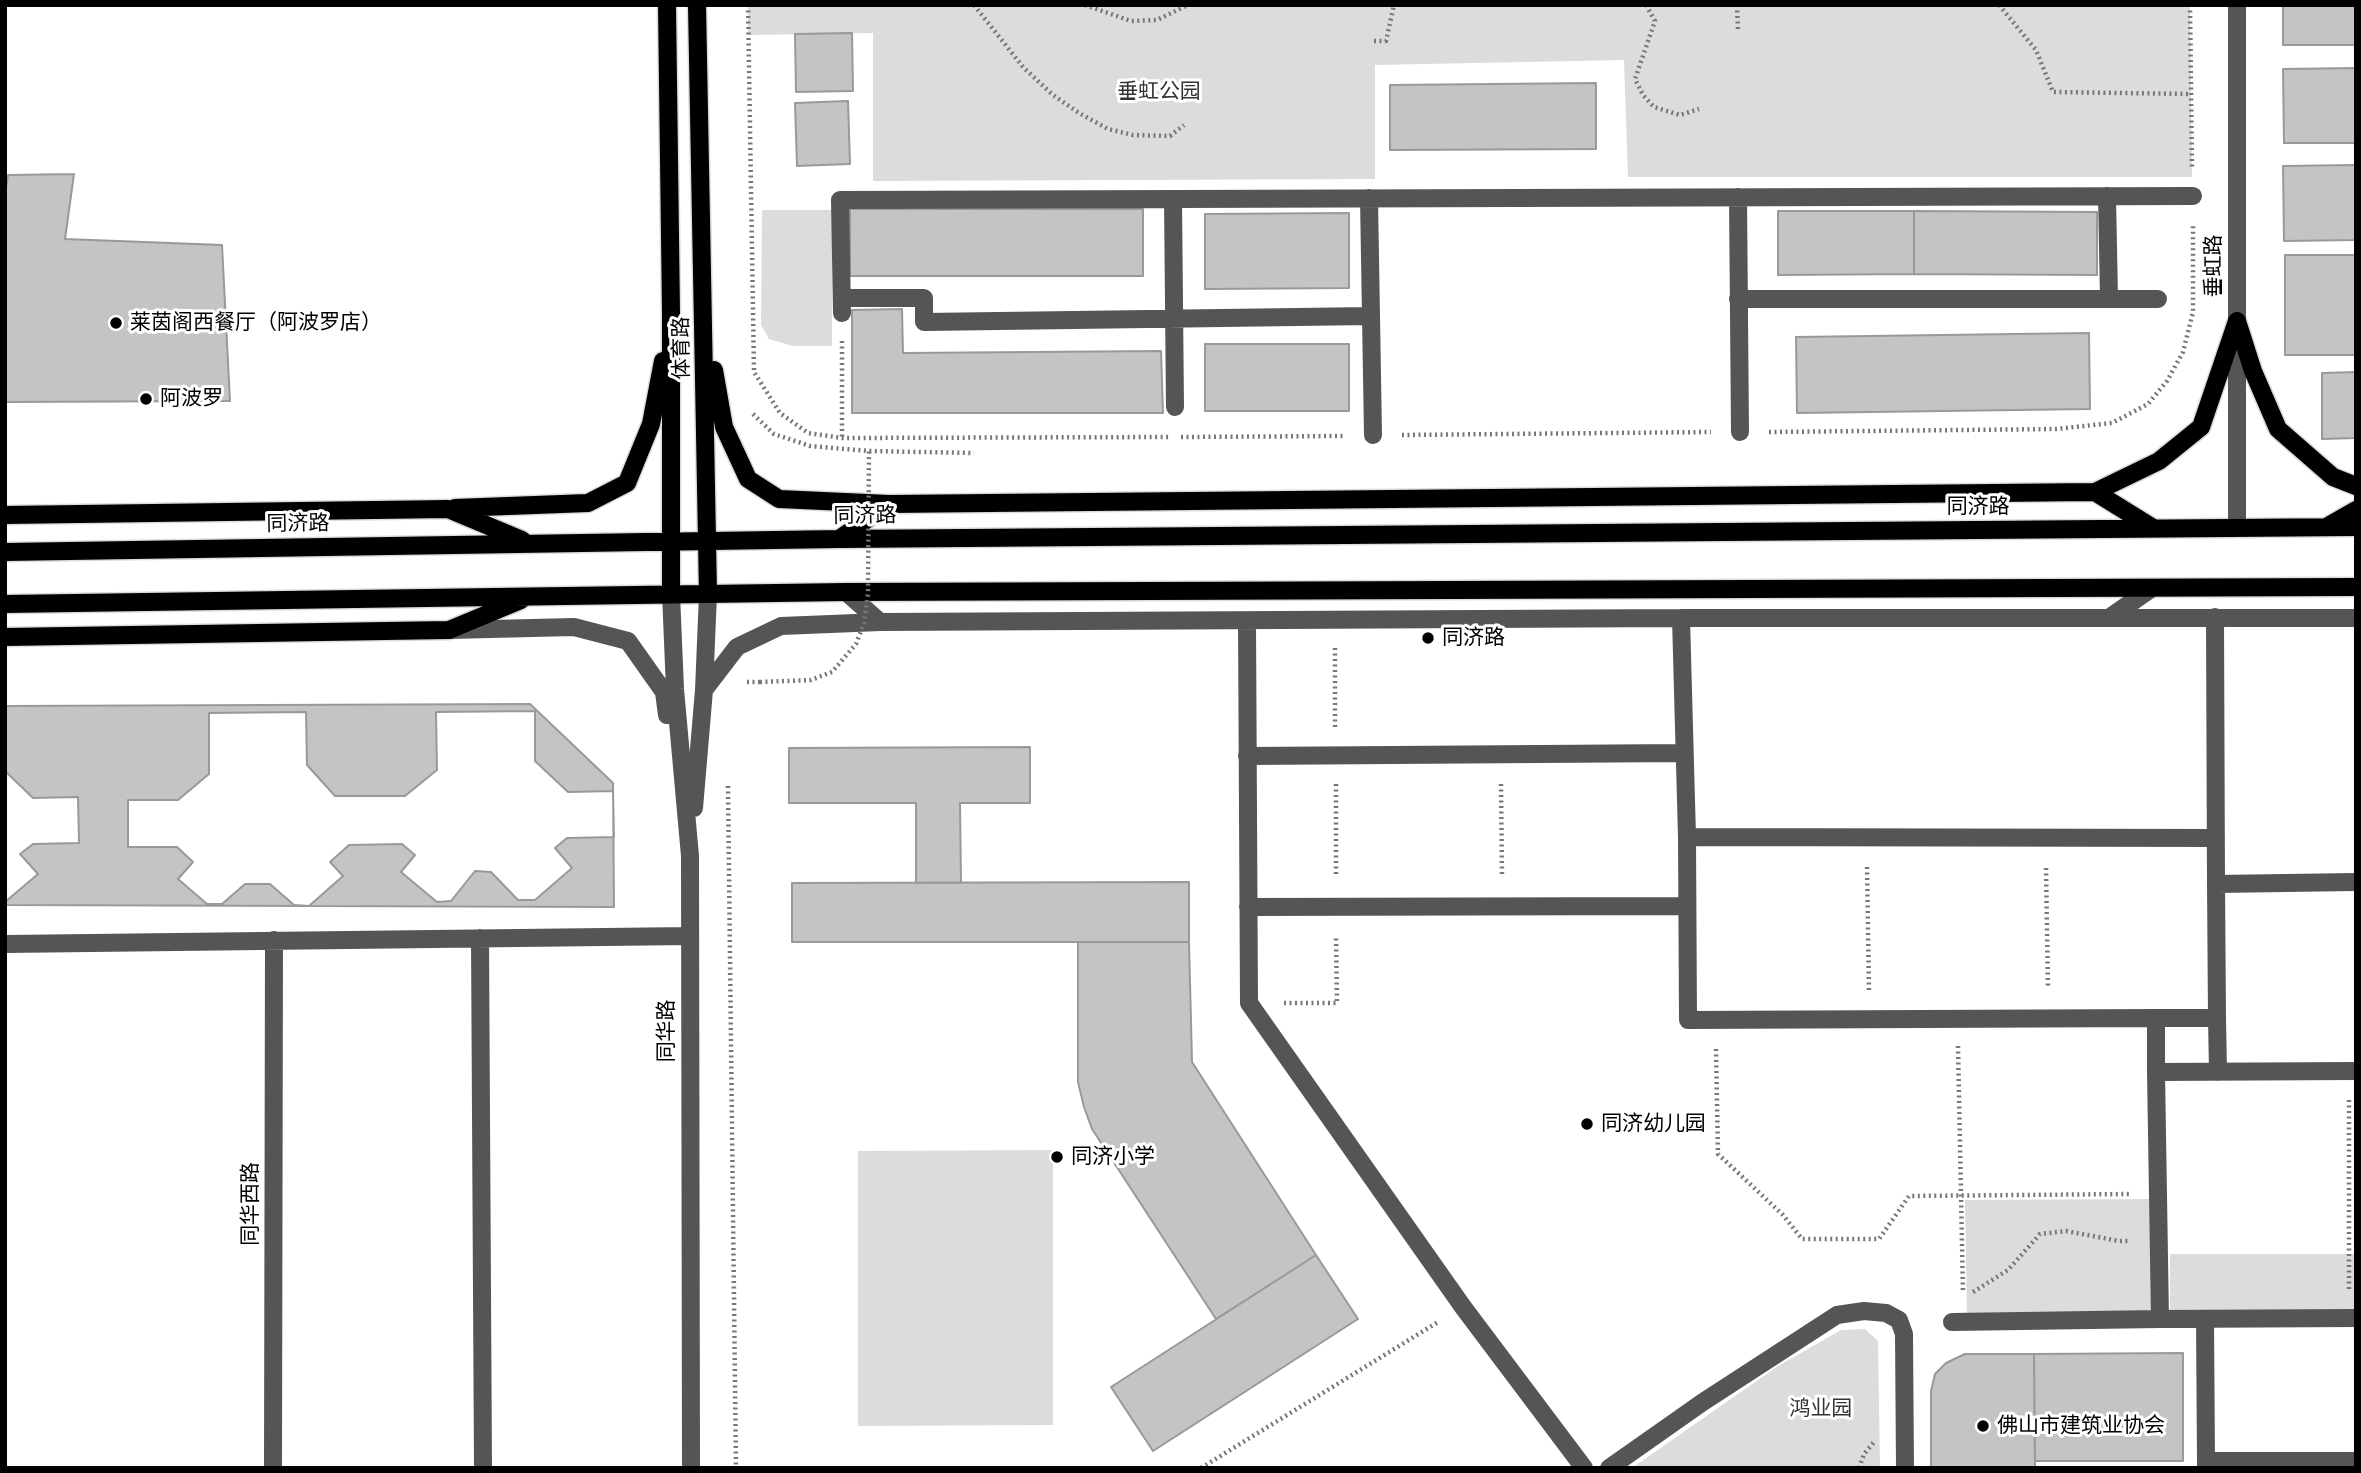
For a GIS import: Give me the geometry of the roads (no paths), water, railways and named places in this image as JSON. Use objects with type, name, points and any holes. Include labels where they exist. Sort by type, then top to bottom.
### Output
[{"type":"main road","name":"体育路","points":[[667,5],[671,594]]},
{"type":"main road","name":"体育路","points":[[697,5],[708,594]]},
{"type":"main road","points":[[704,311],[724,427],[748,479],[779,499],[889,504],[2095,492],[2159,461],[2201,427],[2237,321]]},
{"type":"main road","points":[[5,515],[448,509],[588,503],[627,484],[652,424],[671,313]]},
{"type":"main road","points":[[2237,321],[2253,371],[2278,429],[2333,477],[2356,486]]},
{"type":"main road","points":[[2095,492],[2152,528]]},
{"type":"main road","points":[[839,539],[889,504]]},
{"type":"main road","points":[[448,509],[528,543]]},
{"type":"main road","points":[[2326,527],[2356,510]]},
{"type":"main road","name":"同济路","points":[[5,552],[839,539],[2356,527]]},
{"type":"main road","points":[[5,604],[846,592],[2356,587]]},
{"type":"main road","points":[[5,637],[449,630],[529,596]]},
{"type":"street","name":"垂虹路","points":[[2237,5],[2237,527]]},
{"type":"street","points":[[2107,196],[2109,299]]},
{"type":"street","points":[[1371,316],[924,322],[924,298],[842,306],[840,200],[2193,196]]},
{"type":"street","points":[[1738,197],[1740,432]]},
{"type":"street","points":[[1369,198],[1373,435]]},
{"type":"street","points":[[1173,199],[1175,407]]},
{"type":"street","points":[[1738,299],[2158,299]]},
{"type":"street","points":[[2109,618],[2152,587]]},
{"type":"street","points":[[846,592],[872,622]]},
{"type":"street","name":"同华路","points":[[671,594],[675,689],[690,856],[691,1468]]},
{"type":"street","name":"体育路","points":[[690,856],[704,690],[708,594]]},
{"type":"street","points":[[704,690],[737,647],[781,625],[872,622],[1681,618],[2347,618],[2356,601]]},
{"type":"street","points":[[2216,617],[2218,1072]]},
{"type":"street","points":[[1681,618],[1687,837],[1688,1020],[2217,1018]]},
{"type":"street","points":[[1247,621],[1249,1003],[1463,1307],[1584,1468]]},
{"type":"street","points":[[449,630],[574,627],[628,641],[664,692],[690,856]]},
{"type":"street","points":[[1247,756],[1684,753]]},
{"type":"street","points":[[1687,837],[2216,838]]},
{"type":"street","points":[[2216,884],[2356,881]]},
{"type":"street","points":[[1248,907],[1686,906]]},
{"type":"street","points":[[5,944],[690,936]]},
{"type":"street","points":[[480,938],[483,1468]]},
{"type":"street","name":"同华西路","points":[[273,1468],[274,940]]},
{"type":"street","points":[[2156,1018],[2160,1319]]},
{"type":"street","points":[[2156,1072],[2352,1071]]},
{"type":"street","points":[[1609,1468],[1703,1402],[1837,1315],[1864,1311],[1886,1313],[1899,1320],[1904,1334],[1905,1468]]},
{"type":"street","points":[[1952,1322],[2352,1318]]},
{"type":"street","points":[[2205,1319],[2206,1464],[2356,1461]]},
{"type":"place","name":"莱茵阁西餐厅（阿波罗店）","points":[[116,323]]},
{"type":"place","name":"阿波罗","points":[[146,399]]},
{"type":"place","name":"同济路","points":[[1428,638]]},
{"type":"place","name":"同济幼儿园","points":[[1587,1124]]},
{"type":"place","name":"同济小学","points":[[1057,1157]]},
{"type":"place","name":"佛山市建筑业协会","points":[[1983,1426]]},
{"type":"park label","name":"垂虹公园","points":[[1159,92]]},
{"type":"park label","name":"鸿业园","points":[[1821,1409]]}]
